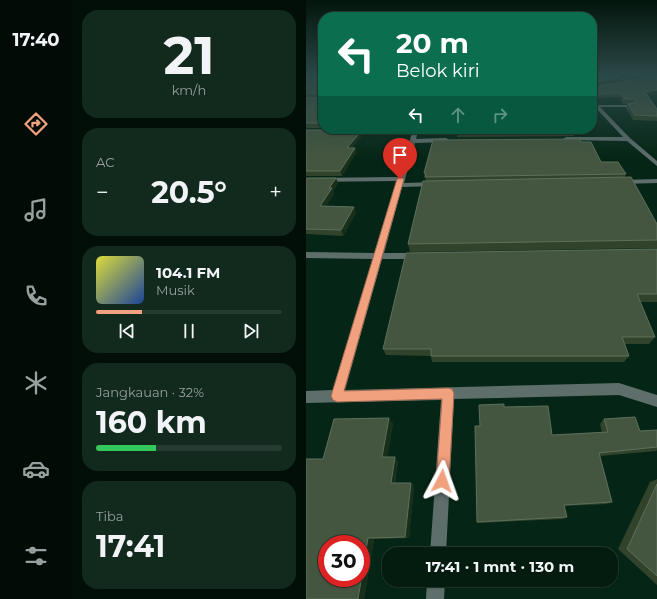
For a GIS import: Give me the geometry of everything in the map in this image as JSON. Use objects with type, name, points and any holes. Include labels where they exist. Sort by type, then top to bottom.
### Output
[{"type":"street","points":[[597,106],[631,106]]},
{"type":"street","points":[[597,109],[657,164]]},
{"type":"street","points":[[337,396],[414,134]]},
{"type":"street","points":[[556,139],[628,139]]},
{"type":"street","points":[[412,141],[452,140]]},
{"type":"street","points":[[306,180],[446,184]]},
{"type":"street","points":[[610,182],[657,181]]},
{"type":"street","points":[[306,255],[378,257],[426,256]]},
{"type":"street","points":[[306,397],[619,389],[657,401]]},
{"type":"street","points":[[438,547],[448,393]]},
{"type":"street","points":[[435,599],[436,587]]},
{"type":"building","points":[[306,102],[318,102],[318,123],[306,123]]},
{"type":"building","points":[[652,102],[657,109],[657,116],[635,115],[628,104]]},
{"type":"building","points":[[306,130],[318,130],[318,134],[359,134],[347,148],[355,148],[340,171],[306,171]]},
{"type":"building","points":[[579,139],[581,142],[591,142],[601,162],[618,162],[626,174],[425,177],[426,173],[424,173],[433,140]]},
{"type":"building","points":[[631,177],[657,224],[657,240],[408,244],[423,181]]},
{"type":"building","points":[[306,178],[336,178],[329,188],[332,188],[320,206],[354,207],[341,230],[306,229]]},
{"type":"building","points":[[657,249],[657,294],[637,294],[655,337],[622,337],[629,356],[431,356],[431,349],[383,349],[406,253]]},
{"type":"building","points":[[504,404],[504,407],[548,406],[552,435],[608,432],[604,419],[635,417],[640,431],[657,430],[657,447],[599,453],[612,502],[564,505],[567,517],[477,522],[475,426],[480,426],[479,405]]},
{"type":"building","points":[[389,418],[382,457],[395,457],[391,483],[411,483],[405,537],[370,538],[370,535],[318,535],[318,587],[360,587],[358,599],[306,599],[306,459],[323,459],[334,419]]},
{"type":"building","points":[[657,484],[657,576],[627,549]]},
{"type":"route","points":[[400,179],[337,396],[448,393],[442,481]]}]
